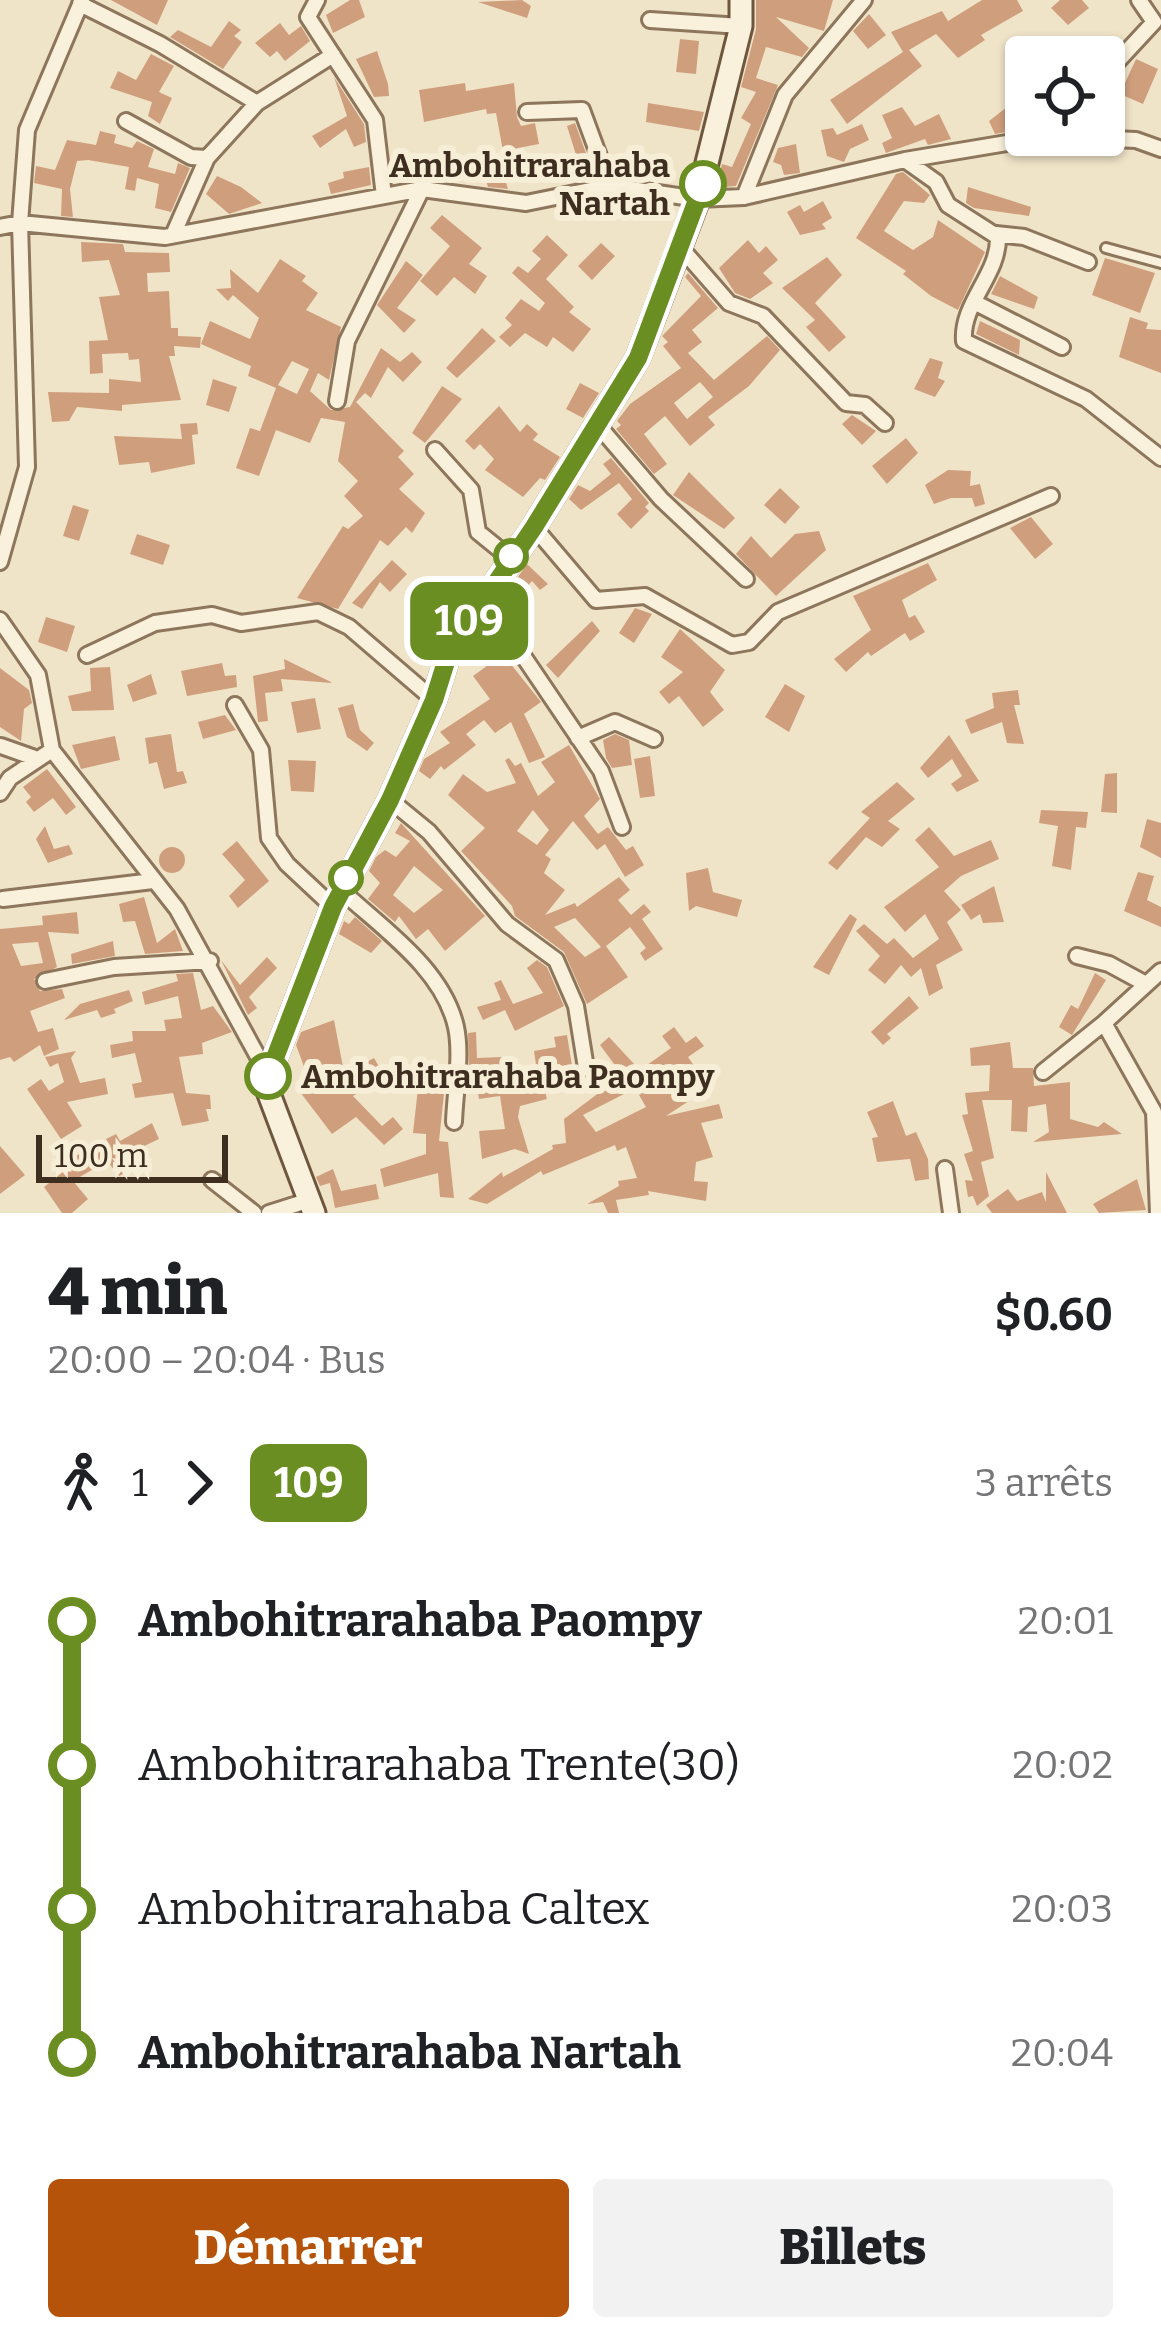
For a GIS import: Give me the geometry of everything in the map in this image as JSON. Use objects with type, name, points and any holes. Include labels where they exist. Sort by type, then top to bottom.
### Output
[{"type":"street","points":[[268,1213],[312,1206],[266,1087],[268,1076],[338,899],[390,800],[434,700],[449,652],[534,527],[638,358],[698,200],[741,26],[741,0]]},
{"type":"street","points":[[745,197],[785,95],[864,0]]},
{"type":"street","points":[[1125,53],[1154,22],[1139,0]]},
{"type":"street","points":[[0,562],[27,467],[20,223],[27,130],[81,2],[257,104]]},
{"type":"street","points":[[307,4],[332,56],[375,120],[384,196]]},
{"type":"street","points":[[650,20],[741,26]]},
{"type":"street","points":[[173,236],[207,158],[257,104],[332,56]]},
{"type":"street","points":[[527,112],[582,110],[610,185]]},
{"type":"street","points":[[126,121],[191,157],[207,158]]},
{"type":"street","points":[[1125,140],[1161,149]]},
{"type":"street","points":[[0,226],[20,223],[173,236],[422,189],[526,203],[610,185],[698,200],[745,197],[904,160],[1005,143]]},
{"type":"street","points":[[904,160],[936,182],[948,205],[996,234],[1024,237],[1088,262]]},
{"type":"street","points":[[337,401],[354,325],[422,189]]},
{"type":"street","points":[[996,234],[998,254],[962,336],[967,345],[1086,399],[1161,458]]},
{"type":"street","points":[[681,248],[729,303],[764,316],[846,403],[865,405],[885,423]]},
{"type":"street","points":[[974,302],[1062,347]]},
{"type":"street","points":[[597,424],[661,499],[746,579]]},
{"type":"street","points":[[435,450],[471,490],[478,532],[510,558]]},
{"type":"street","points":[[534,527],[596,600],[646,596],[732,645],[749,642],[778,612],[1051,496]]},
{"type":"street","points":[[484,598],[609,787],[622,827]]},
{"type":"street","points":[[87,656],[154,623],[212,615],[241,623],[318,612],[349,627],[434,700]]},
{"type":"street","points":[[0,620],[38,675],[52,750],[210,961],[268,1076]]},
{"type":"street","points":[[235,705],[261,750],[269,838],[286,864],[414,954],[445,1000],[456,1028],[454,1121]]},
{"type":"street","points":[[578,738],[615,722],[653,739]]},
{"type":"street","points":[[1,746],[34,758]]},
{"type":"street","points":[[0,793],[34,758],[52,750]]},
{"type":"street","points":[[390,800],[429,832],[507,924],[556,960],[576,1006],[586,1068]]},
{"type":"street","points":[[3,899],[153,881]]},
{"type":"street","points":[[1077,956],[1109,964],[1144,983]]},
{"type":"street","points":[[45,981],[114,967],[210,961]]},
{"type":"street","points":[[1043,1072],[1161,970]]},
{"type":"street","points":[[1104,1023],[1154,1112],[1158,1213]]},
{"type":"street","points":[[945,1169],[951,1213]]},
{"type":"street","points":[[212,1180],[254,1213]]},
{"type":"lane","points":[[1106,248],[1161,263]]},
{"type":"building","points":[[111,0],[168,0],[157,25]]},
{"type":"building","points":[[350,0],[359,0],[365,17],[333,33],[326,15]]},
{"type":"building","points":[[522,0],[531,6],[527,18],[478,2]]},
{"type":"building","points":[[756,0],[833,0],[824,31],[776,17],[809,48],[802,57],[766,47],[756,78],[778,85],[736,186],[724,187],[717,185],[722,164],[732,167],[751,124],[741,118],[756,92],[741,87],[756,29]]},
{"type":"building","points":[[982,0],[1017,0],[1023,11],[981,35],[985,40],[958,58],[936,34],[909,50],[922,66],[847,124],[830,100],[903,52],[891,32],[942,11],[948,21]]},
{"type":"building","points":[[1060,0],[1082,0],[1089,8],[1068,25],[1051,8]]},
{"type":"building","points":[[869,14],[886,35],[868,49],[853,31]]},
{"type":"building","points":[[229,21],[241,30],[234,36],[242,42],[223,69],[170,37],[178,30],[211,47]]},
{"type":"building","points":[[280,23],[289,35],[301,26],[310,41],[285,61],[277,51],[270,57],[255,43]]},
{"type":"building","points":[[680,39],[699,41],[696,74],[676,72]]},
{"type":"building","points":[[377,51],[389,96],[374,97],[356,59]]},
{"type":"building","points":[[151,54],[174,66],[159,92],[172,98],[160,124],[148,116],[152,102],[110,88],[118,71],[136,80]]},
{"type":"building","points":[[1136,59],[1158,69],[1143,104],[1125,96],[1125,83]]},
{"type":"building","points":[[334,77],[364,124],[366,142],[354,147],[346,129],[320,148],[312,136],[347,116]]},
{"type":"building","points":[[465,83],[466,91],[514,83],[517,117],[521,126],[535,123],[539,144],[503,151],[496,113],[487,114],[486,109],[424,122],[419,90]]},
{"type":"building","points":[[648,103],[704,112],[699,131],[646,122]]},
{"type":"building","points":[[902,107],[915,126],[939,114],[951,139],[928,145],[925,139],[886,153],[882,143],[892,138],[882,115]]},
{"type":"building","points":[[1005,109],[1005,132],[995,134],[989,121]]},
{"type":"building","points":[[575,123],[592,178],[574,175],[570,156],[576,155],[567,126]]},
{"type":"building","points":[[862,124],[869,140],[850,149],[844,162],[827,156],[821,130],[833,128],[837,135]]},
{"type":"building","points":[[100,131],[116,135],[114,143],[132,148],[137,141],[154,149],[148,167],[175,174],[178,163],[190,168],[171,212],[155,208],[159,184],[137,178],[135,191],[125,189],[129,167],[88,160],[77,161],[70,189],[73,217],[61,216],[62,189],[34,183],[36,166],[55,170],[67,140],[96,145]]},
{"type":"building","points":[[796,144],[800,173],[784,175],[781,165],[773,162],[778,148]]},
{"type":"building","points":[[497,155],[508,189],[488,187],[480,161]]},
{"type":"building","points":[[369,167],[371,185],[331,194],[328,183],[344,178],[343,172]]},
{"type":"building","points":[[903,172],[930,195],[924,203],[904,201],[884,231],[913,250],[933,237],[938,220],[985,252],[958,310],[931,296],[903,274],[906,271],[856,238],[896,174]]},
{"type":"building","points":[[217,176],[262,203],[229,214],[206,194]]},
{"type":"building","points":[[968,187],[1031,207],[1029,216],[974,208],[966,203]]},
{"type":"building","points":[[823,201],[832,218],[822,224],[826,229],[800,235],[787,212],[800,205],[804,212]]},
{"type":"building","points":[[442,215],[482,248],[469,264],[487,276],[475,294],[454,277],[437,296],[420,281],[450,246],[430,228]]},
{"type":"building","points":[[547,235],[568,255],[546,279],[574,307],[569,312],[591,329],[573,352],[553,337],[547,347],[525,333],[510,347],[499,337],[512,325],[505,318],[521,299],[539,311],[545,303],[512,273],[518,266],[528,273],[541,259],[532,251]]},
{"type":"building","points":[[748,240],[759,253],[766,246],[778,260],[763,273],[773,283],[750,299],[735,293],[719,268]]},
{"type":"building","points":[[81,242],[123,244],[125,252],[169,253],[170,272],[147,273],[148,292],[169,291],[171,328],[178,328],[178,336],[201,337],[200,348],[174,346],[175,356],[169,356],[181,400],[122,405],[122,411],[77,407],[69,421],[52,422],[48,392],[109,393],[109,379],[141,382],[139,359],[129,360],[128,353],[102,354],[103,373],[90,374],[89,341],[108,340],[99,297],[120,295],[109,260],[82,262]]},
{"type":"building","points":[[601,243],[615,256],[592,280],[578,266]]},
{"type":"building","points":[[827,257],[842,275],[815,303],[846,337],[829,352],[806,327],[815,320],[782,288]]},
{"type":"building","points":[[1105,258],[1155,273],[1140,313],[1092,295]]},
{"type":"building","points":[[280,259],[306,276],[302,281],[318,293],[306,310],[341,327],[329,380],[318,373],[310,391],[331,410],[350,407],[381,348],[400,362],[412,352],[422,362],[403,382],[388,367],[371,398],[365,393],[356,402],[404,451],[398,457],[414,474],[399,489],[425,513],[412,533],[406,527],[388,546],[380,540],[338,609],[297,598],[343,526],[348,529],[363,516],[344,496],[358,481],[338,461],[345,422],[321,418],[310,443],[276,430],[259,476],[236,468],[250,428],[260,431],[276,388],[248,376],[251,366],[201,344],[210,321],[250,339],[259,318],[233,295],[228,301],[216,289],[231,288],[230,269],[258,293]],"holes":[[[292,361],[309,369],[297,394],[278,385]]]},
{"type":"building","points":[[406,261],[423,275],[397,308],[416,320],[404,333],[377,305]]},
{"type":"building","points":[[688,273],[718,308],[692,330],[702,342],[688,353],[714,380],[767,336],[780,350],[749,386],[708,417],[715,425],[690,446],[665,416],[644,434],[667,464],[654,474],[616,429],[621,425],[617,421],[630,404],[681,368],[663,346],[668,342],[662,336],[701,296],[685,277]],"holes":[[[700,382],[713,397],[687,419],[674,403]]]},
{"type":"building","points":[[1000,276],[1038,297],[1034,309],[991,294]]},
{"type":"building","points":[[1130,317],[1148,323],[1146,329],[1161,330],[1161,373],[1119,357]]},
{"type":"building","points":[[980,321],[1020,340],[1019,355],[976,334]]},
{"type":"building","points":[[482,328],[496,341],[457,378],[446,368]]},
{"type":"building","points":[[930,358],[943,362],[938,378],[945,381],[935,397],[914,389]]},
{"type":"building","points":[[213,379],[237,387],[229,412],[206,405]]},
{"type":"building","points":[[580,383],[599,393],[583,418],[566,409]]},
{"type":"building","points":[[442,386],[462,399],[425,443],[412,433]]},
{"type":"building","points":[[499,406],[520,432],[527,424],[538,434],[533,440],[560,457],[545,480],[540,478],[523,497],[485,470],[494,459],[480,444],[474,450],[465,441]]},
{"type":"building","points":[[852,415],[876,431],[862,445],[842,424]]},
{"type":"building","points":[[197,423],[198,434],[192,435],[195,464],[151,473],[149,462],[119,465],[114,436],[182,439],[180,424]]},
{"type":"building","points":[[906,438],[918,453],[887,484],[872,466]]},
{"type":"building","points":[[611,458],[649,503],[645,507],[649,511],[631,529],[617,514],[632,499],[619,483],[581,510],[569,499],[578,485],[590,491],[611,474],[603,464]]},
{"type":"building","points":[[948,470],[971,471],[970,486],[980,484],[985,504],[975,507],[972,498],[951,498],[934,504],[925,485]]},
{"type":"building","points":[[689,472],[735,518],[724,529],[673,495]]},
{"type":"building","points":[[780,488],[800,507],[785,524],[764,505]]},
{"type":"building","points":[[73,505],[89,510],[79,541],[63,536]]},
{"type":"building","points":[[1031,517],[1053,544],[1035,559],[1010,528]]},
{"type":"building","points":[[819,531],[826,550],[776,596],[736,554],[751,536],[771,558],[795,534]]},
{"type":"building","points":[[137,534],[170,545],[163,565],[130,554]]},
{"type":"building","points":[[392,560],[407,574],[390,592],[380,582],[362,609],[352,603]]},
{"type":"building","points":[[928,563],[937,580],[902,600],[909,618],[915,615],[925,632],[910,641],[905,633],[871,656],[868,652],[846,672],[834,659],[871,630],[853,596]]},
{"type":"building","points":[[527,564],[548,584],[540,590],[532,581],[522,592],[513,584]]},
{"type":"building","points":[[635,608],[652,614],[634,643],[619,633]]},
{"type":"building","points":[[46,617],[75,626],[67,652],[38,642]]},
{"type":"building","points":[[592,621],[600,631],[558,678],[546,665]]},
{"type":"building","points":[[483,629],[541,702],[524,714],[545,757],[529,763],[511,722],[495,733],[484,720],[466,734],[476,745],[444,770],[441,766],[430,779],[419,771],[424,759],[450,743],[440,732],[490,699],[473,676],[491,663],[476,639]]},
{"type":"building","points":[[680,629],[725,670],[710,692],[724,710],[703,727],[679,696],[669,704],[659,692],[683,672],[661,657]]},
{"type":"building","points":[[284,659],[333,683],[281,679],[283,691],[265,693],[268,721],[258,722],[253,676],[285,669]]},
{"type":"building","points":[[222,663],[225,676],[236,675],[237,687],[187,696],[181,671]]},
{"type":"building","points":[[110,667],[114,710],[72,711],[68,696],[91,691],[90,668]]},
{"type":"building","points":[[0,668],[29,690],[32,703],[24,709],[21,741],[0,727]]},
{"type":"building","points":[[151,674],[157,694],[133,702],[127,685]]},
{"type":"building","points":[[785,684],[805,696],[789,732],[765,717]]},
{"type":"building","points":[[1018,690],[1020,705],[1014,705],[1024,744],[1007,743],[1002,722],[971,734],[965,720],[994,708],[992,693]]},
{"type":"building","points":[[315,698],[321,729],[297,733],[291,702]]},
{"type":"building","points":[[353,704],[360,730],[374,743],[367,751],[347,737],[338,708]]},
{"type":"building","points":[[225,715],[236,730],[203,739],[198,722]]},
{"type":"building","points":[[171,734],[177,772],[183,771],[187,783],[164,789],[157,762],[149,764],[145,738]]},
{"type":"building","points":[[615,734],[629,740],[632,765],[612,768],[606,758],[603,740]]},
{"type":"building","points":[[949,735],[979,781],[957,792],[951,784],[962,776],[952,759],[928,778],[920,768]]},
{"type":"building","points":[[115,736],[120,760],[81,769],[72,745]]},
{"type":"building","points":[[569,745],[600,799],[584,816],[598,834],[608,827],[626,850],[633,846],[644,865],[625,877],[605,844],[597,850],[573,821],[545,855],[551,859],[544,873],[565,890],[545,915],[575,903],[577,907],[619,877],[630,890],[618,900],[631,915],[644,904],[651,912],[642,919],[663,949],[645,961],[640,953],[646,948],[630,927],[606,946],[628,977],[587,1004],[564,952],[515,916],[512,906],[461,851],[485,828],[448,795],[463,774],[487,792],[516,783],[505,760],[509,758],[515,766],[521,763],[538,796],[555,782],[541,762]],"holes":[[[533,810],[549,830],[537,845],[517,831]],[[575,918],[601,947],[585,957],[554,927]]]},
{"type":"building","points":[[650,756],[655,796],[640,798],[634,759]]},
{"type":"building","points":[[288,760],[316,761],[314,792],[291,791]]},
{"type":"building","points":[[47,769],[76,807],[66,815],[53,798],[34,812],[26,802],[31,797],[23,787]]},
{"type":"building","points":[[1117,773],[1117,813],[1101,812],[1105,774]]},
{"type":"building","points":[[897,782],[915,799],[888,821],[900,829],[882,847],[866,837],[837,870],[828,863],[870,818],[861,812]]},
{"type":"building","points":[[1041,810],[1088,812],[1086,828],[1076,827],[1071,870],[1052,866],[1058,826],[1039,823]]},
{"type":"building","points":[[1147,819],[1161,823],[1161,858],[1140,847]]},
{"type":"building","points":[[401,823],[485,916],[445,951],[428,929],[416,939],[399,916],[395,922],[368,899],[380,883],[369,871],[376,857],[385,850],[396,857],[410,841],[395,833]],"holes":[[[414,866],[443,890],[414,913],[393,895]]]},
{"type":"building","points":[[45,826],[54,849],[69,845],[73,854],[48,863],[36,839]]},
{"type":"building","points":[[929,827],[954,856],[991,840],[999,859],[961,876],[944,891],[961,910],[947,922],[963,950],[936,965],[943,988],[929,996],[921,968],[911,977],[901,965],[885,984],[868,970],[880,956],[856,931],[864,924],[887,944],[894,938],[913,958],[939,939],[925,914],[905,932],[884,907],[939,867],[915,840]]},
{"type":"building","points":[[237,841],[269,881],[238,908],[229,896],[245,880],[222,854]]},
{"type":"building","points":[[172,847],[182,850],[182,870],[172,873],[162,870],[159,860],[162,850]]},
{"type":"building","points":[[708,868],[713,892],[742,900],[737,917],[696,906],[689,911],[686,873]]},
{"type":"building","points":[[1138,872],[1154,876],[1147,900],[1161,907],[1161,927],[1124,911]]},
{"type":"building","points":[[994,886],[1004,922],[983,923],[980,914],[971,920],[961,905]]},
{"type":"building","points":[[144,897],[157,943],[175,929],[183,951],[145,954],[135,921],[123,922],[119,904]]},
{"type":"building","points":[[77,912],[79,934],[48,932],[57,967],[34,979],[40,991],[62,989],[65,998],[30,1011],[38,1032],[53,1028],[59,1049],[44,1056],[40,1045],[14,1062],[10,1057],[0,1060],[0,929],[43,925],[42,916]],"holes":[[[38,942],[43,963],[21,966],[12,944]]]},
{"type":"building","points":[[850,914],[857,919],[829,975],[813,967]]},
{"type":"building","points":[[355,917],[382,941],[371,953],[339,934],[344,921],[349,924]]},
{"type":"building","points":[[113,941],[115,956],[72,964],[71,954]]},
{"type":"building","points":[[267,957],[277,968],[249,997],[257,1008],[248,1015],[221,960],[240,985]]},
{"type":"building","points":[[537,960],[547,967],[564,1006],[515,1031],[505,1010],[483,1020],[477,1007],[501,1000],[494,983],[501,980],[513,1004],[543,993],[527,968]]},
{"type":"building","points":[[193,973],[201,1010],[213,1006],[232,1032],[202,1043],[203,1054],[179,1057],[186,1093],[210,1095],[211,1109],[206,1109],[209,1121],[182,1126],[173,1093],[135,1098],[132,1084],[142,1082],[135,1053],[112,1058],[110,1045],[133,1041],[132,1031],[166,1031],[164,1020],[182,1018],[178,996],[145,1005],[142,992],[178,981],[176,974]]},
{"type":"building","points":[[1095,973],[1106,980],[1072,1035],[1059,1027],[1071,1005],[1078,1009]]},
{"type":"building","points":[[129,990],[133,1001],[114,1009],[116,1013],[101,1018],[97,1010],[64,1020],[80,1004]]},
{"type":"building","points":[[909,996],[919,1008],[887,1034],[891,1038],[883,1045],[871,1032]]},
{"type":"building","points":[[334,1020],[343,1067],[330,1071],[338,1088],[362,1082],[354,1069],[374,1058],[385,1077],[353,1096],[382,1126],[393,1117],[403,1129],[384,1145],[356,1117],[332,1134],[297,1088],[310,1083],[296,1045],[301,1032]]},
{"type":"building","points":[[674,1027],[686,1043],[696,1036],[704,1046],[688,1057],[703,1079],[709,1076],[715,1084],[666,1116],[719,1104],[723,1118],[701,1123],[713,1157],[696,1162],[694,1181],[708,1182],[706,1201],[648,1191],[649,1195],[616,1200],[619,1213],[608,1213],[603,1202],[587,1204],[619,1186],[618,1181],[637,1178],[626,1147],[617,1151],[615,1145],[543,1175],[541,1171],[487,1204],[468,1199],[502,1172],[503,1177],[553,1149],[552,1145],[566,1143],[564,1119],[608,1086],[619,1082],[624,1094],[583,1115],[596,1132],[646,1107],[639,1095],[653,1087],[640,1070],[671,1048],[662,1036]]},
{"type":"building","points":[[476,1032],[477,1058],[503,1057],[507,1074],[536,1065],[534,1051],[556,1047],[554,1037],[567,1035],[576,1090],[562,1091],[560,1064],[539,1068],[547,1099],[520,1106],[518,1117],[529,1154],[515,1149],[482,1159],[479,1131],[505,1129],[500,1096],[479,1099],[474,1067],[469,1068],[468,1033]]},
{"type":"building","points":[[609,1037],[636,1066],[623,1076],[600,1045]]},
{"type":"building","points":[[1010,1042],[1013,1068],[1033,1068],[1034,1086],[1070,1082],[1070,1119],[1098,1127],[1104,1122],[1122,1134],[1033,1142],[1049,1132],[1046,1104],[1028,1107],[1027,1132],[1011,1131],[1012,1100],[982,1100],[994,1158],[981,1162],[989,1196],[977,1206],[973,1196],[968,1197],[965,1180],[973,1181],[964,1154],[973,1151],[962,1115],[968,1114],[965,1093],[989,1091],[990,1065],[971,1066],[970,1048]]},
{"type":"building","points":[[76,1051],[71,1058],[80,1083],[105,1078],[108,1094],[67,1102],[82,1126],[61,1139],[27,1089],[41,1079],[49,1091],[64,1082],[58,1063],[50,1067],[45,1057]]},
{"type":"building","points":[[429,1073],[446,1075],[439,1141],[448,1142],[454,1198],[440,1197],[438,1173],[384,1187],[380,1169],[426,1154],[426,1134],[413,1133],[419,1079],[429,1080]]},
{"type":"building","points":[[893,1101],[906,1136],[916,1132],[928,1159],[929,1179],[915,1181],[910,1159],[877,1162],[872,1138],[878,1137],[867,1112]]},
{"type":"building","points":[[152,1123],[159,1139],[140,1148],[147,1162],[119,1176],[107,1161],[73,1181],[88,1199],[72,1213],[62,1213],[44,1187],[74,1163],[71,1159],[81,1153],[87,1159],[110,1146],[106,1139],[116,1134],[120,1141]]},
{"type":"building","points":[[0,1146],[25,1175],[0,1194]]},
{"type":"building","points":[[333,1169],[341,1191],[376,1184],[379,1199],[335,1208],[330,1183],[320,1186],[316,1177]]},
{"type":"building","points":[[1046,1172],[1067,1213],[992,1213],[986,1205],[1008,1189],[1017,1201],[1042,1192],[1046,1202]]},
{"type":"building","points":[[1137,1179],[1146,1210],[1099,1213],[1093,1204]]},
{"type":"bus line","name":"109","points":[[268,1076],[333,907],[390,800],[434,700],[449,652],[534,527],[638,358],[703,184]]},
{"type":"place","name":"Ambohitrarahaba Nartah","points":[[703,184]]},
{"type":"place","name":"Ambohitrarahaba Paompy","points":[[268,1076]]}]
